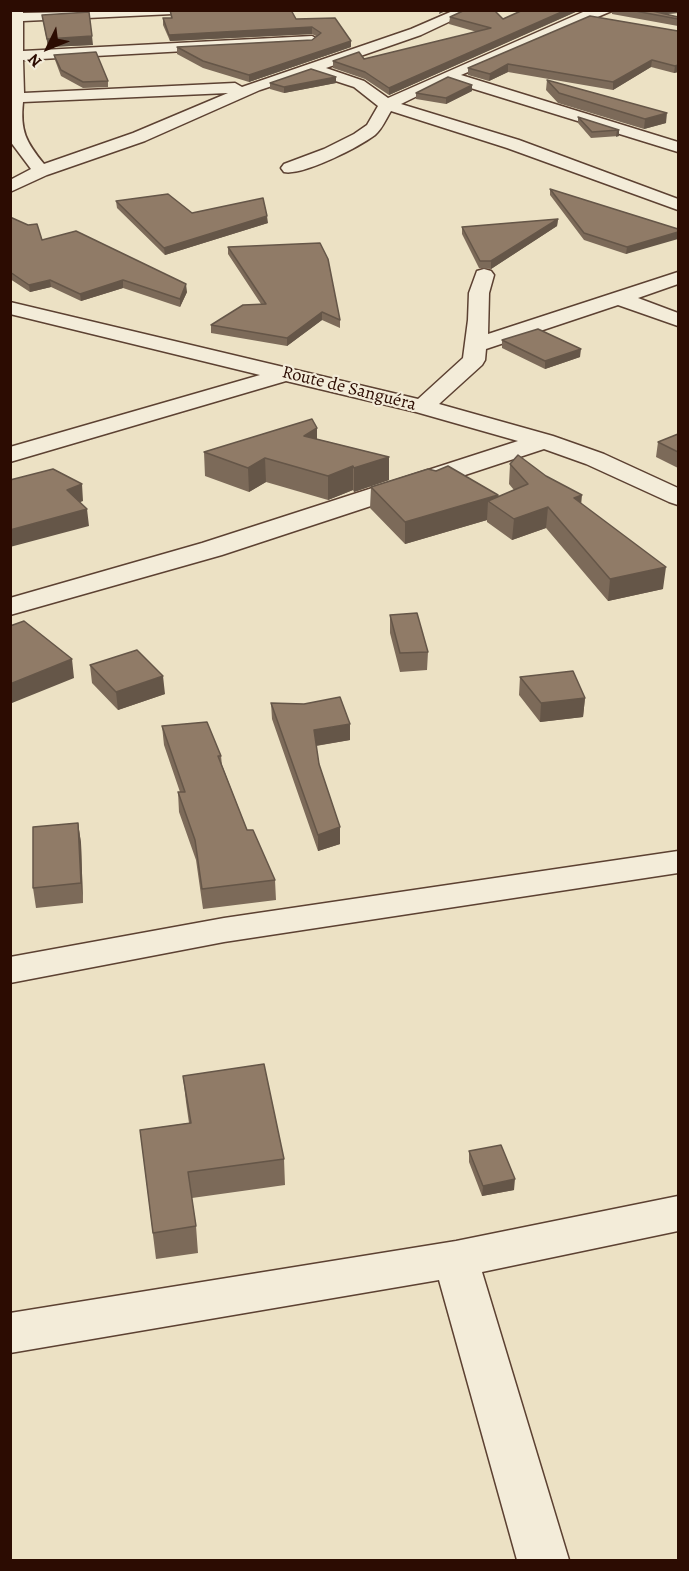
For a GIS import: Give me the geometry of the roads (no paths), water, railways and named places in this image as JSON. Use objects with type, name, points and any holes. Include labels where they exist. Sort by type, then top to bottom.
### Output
[{"type":"street","points":[[40,171],[20,145],[12,121],[16,98],[13,57],[14,16],[173,10]]},
{"type":"street","points":[[10,187],[40,171],[139,137],[255,87],[416,32],[468,10]]},
{"type":"street","points":[[290,168],[322,156],[370,130],[380,120],[387,105],[447,76],[588,15],[608,10]]},
{"type":"street","points":[[566,12],[622,22]]},
{"type":"street","points":[[13,57],[312,40]]},
{"type":"street","points":[[312,68],[359,84],[387,105],[513,144],[678,206]]},
{"type":"street","points":[[447,76],[678,147]]},
{"type":"street","points":[[16,98],[255,87]]},
{"type":"street","points":[[555,124],[576,114]]},
{"type":"street","points":[[638,133],[668,126]]},
{"type":"street","points":[[513,144],[534,134]]},
{"type":"street","points":[[423,407],[474,360],[477,345],[479,293],[484,275]]},
{"type":"street","points":[[477,345],[621,299],[678,278]]},
{"type":"street","points":[[621,299],[678,320]]},
{"type":"street","name":"Route de Sanguéra","points":[[10,308],[423,407],[544,441],[595,459],[678,497]]},
{"type":"street","points":[[10,455],[288,374]]},
{"type":"street","points":[[10,607],[212,549],[544,441]]},
{"type":"street","points":[[10,970],[224,930],[678,862]]},
{"type":"street","points":[[10,1333],[456,1259],[678,1215]]},
{"type":"street","points":[[456,1259],[543,1560]]}]
